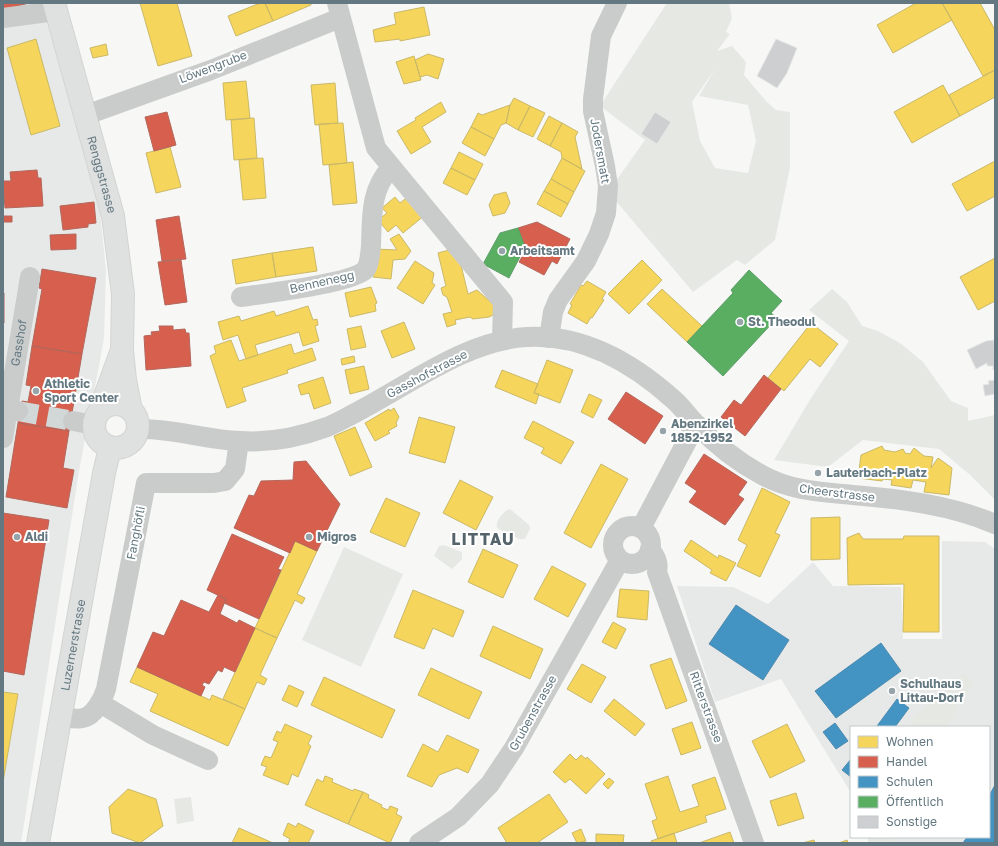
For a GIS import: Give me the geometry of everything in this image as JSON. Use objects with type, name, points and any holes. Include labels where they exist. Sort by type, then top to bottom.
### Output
[{"type":"main road","name":"Renggstrasse","points":[[55,7],[104,180],[118,246],[123,294],[122,350],[125,380],[134,420]]},
{"type":"main road","name":"Renggstrasse","points":[[89,418],[122,350]]},
{"type":"main road","points":[[116,404],[123,406],[134,420],[136,436],[126,447],[110,448],[100,442],[89,418],[116,404]]},
{"type":"main road","name":"Luzernerstrasse","points":[[38,843],[104,473],[110,448]]},
{"type":"street","name":"Jodersmatt","points":[[549,338],[553,312],[558,300],[586,261],[599,234],[606,213],[608,186],[593,111],[593,99],[601,36],[617,3]]},
{"type":"street","points":[[3,18],[55,7]]},
{"type":"street","points":[[338,10],[376,148],[391,168],[438,221],[488,287],[501,300],[503,308],[502,340]]},
{"type":"street","name":"Löwengrube","points":[[86,115],[211,70],[338,10]]},
{"type":"street","name":"Bennenegg","points":[[241,297],[318,285],[359,274],[366,270],[370,255],[376,191],[383,176],[391,168]]},
{"type":"street","name":"Gasshof","points":[[3,438],[13,410],[30,276]]},
{"type":"street","name":"Gasshofstrasse","points":[[134,420],[161,429],[239,442],[277,440],[328,426],[459,356],[502,340],[526,337],[549,338],[583,344],[624,363],[672,398],[696,424]]},
{"type":"street","points":[[641,528],[696,424]]},
{"type":"street","name":"Cheerstrasse","points":[[696,424],[743,464],[763,476],[784,485],[810,491],[890,499],[942,507],[995,524]]},
{"type":"street","name":"Fanghöfli","points":[[61,716],[83,718],[100,703],[106,689],[146,484],[214,483],[225,481],[235,469],[239,442]]},
{"type":"street","points":[[629,526],[641,528],[648,535],[636,557],[613,549],[614,537],[623,528],[629,526]]},
{"type":"street","name":"Ritterstrasse","points":[[636,557],[658,565],[657,572],[754,843]]},
{"type":"street","name":"Grubenstrasse","points":[[419,843],[458,817],[490,784],[636,557]]},
{"type":"street","points":[[100,703],[153,735],[208,760]]},
{"type":"shaded area","points":[[3,3],[41,3],[98,192],[106,271],[104,339],[79,471],[21,843],[3,843]]},
{"type":"shaded area","points":[[667,3],[729,3],[732,18],[726,32],[730,34],[717,51],[732,46],[746,62],[744,75],[766,101],[776,110],[790,112],[790,167],[775,240],[745,265],[737,260],[693,292],[615,200],[613,185],[645,140],[600,106]],"holes":[[[715,69],[699,96],[748,105],[756,141],[748,173],[715,168],[700,141],[692,102]]]},
{"type":"shaded area","points":[[832,289],[847,302],[862,326],[878,331],[900,343],[923,362],[951,401],[968,408],[968,421],[995,415],[995,500],[969,474],[939,449],[863,440],[828,467],[774,460],[811,398],[849,341],[809,310]]},
{"type":"shaded area","points":[[510,509],[529,525],[530,529],[525,539],[519,539],[497,528],[497,522],[500,516],[505,511]]},
{"type":"shaded area","name":"Schulhaus Littau-Dorf","points":[[942,541],[985,542],[995,549],[995,843],[871,843],[868,838],[990,838],[990,726],[850,726],[850,791],[781,679],[715,702],[677,586],[733,587],[768,604],[813,562],[833,586],[901,587],[903,639],[942,639]]},
{"type":"shaded area","points":[[444,545],[462,552],[462,559],[452,569],[434,556],[439,546]]},
{"type":"shaded area","points":[[344,547],[403,574],[361,667],[302,640]]},
{"type":"shaded area","points":[[964,672],[974,682],[948,726],[908,726],[916,715]]},
{"type":"shaded area","points":[[191,797],[194,821],[177,824],[174,799]]},
{"type":"shaded area","points":[[867,838],[893,838],[894,843],[869,843]]},
{"type":"building: Wohnen","points":[[140,3],[177,3],[192,56],[158,66]]},
{"type":"building: Wohnen","points":[[260,3],[265,3],[273,21],[236,36],[228,16]]},
{"type":"building: Wohnen","points":[[265,3],[311,3],[311,5],[273,21]]},
{"type":"building: Wohnen","points":[[916,3],[942,3],[952,20],[893,53],[877,25]]},
{"type":"building: Wohnen","points":[[942,3],[980,3],[995,30],[995,70],[983,76]]},
{"type":"building: Wohnen","points":[[424,7],[430,35],[400,41],[400,39],[375,42],[373,30],[396,24],[394,13]]},
{"type":"building: Wohnen","points":[[36,39],[60,126],[31,135],[7,48]]},
{"type":"building: Wohnen","points":[[106,44],[108,55],[93,58],[90,48]]},
{"type":"building: Wohnen","points":[[428,54],[444,59],[438,79],[427,75],[420,77],[415,60]]},
{"type":"building: Wohnen","points":[[414,56],[421,80],[404,84],[396,62]]},
{"type":"building: Wohnen","points":[[995,70],[995,97],[960,116],[949,95]]},
{"type":"building: Wohnen","points":[[246,81],[250,118],[226,120],[223,83]]},
{"type":"building: Wohnen","points":[[335,83],[338,123],[315,125],[311,85]]},
{"type":"building: Wohnen","points":[[943,85],[960,116],[912,143],[894,112]]},
{"type":"building: Wohnen","points":[[514,98],[530,106],[518,130],[506,123],[510,105]]},
{"type":"building: Wohnen","points":[[441,102],[446,112],[422,127],[431,142],[411,154],[397,131],[416,120],[415,118]]},
{"type":"building: Wohnen","points":[[510,105],[506,123],[501,125],[494,139],[471,127],[478,113],[482,115]]},
{"type":"building: Wohnen","points":[[530,106],[545,113],[533,137],[518,130]]},
{"type":"building: Wohnen","points":[[549,116],[562,123],[550,146],[537,139]]},
{"type":"building: Wohnen","points":[[254,118],[257,158],[234,160],[231,120]]},
{"type":"building: Wohnen","points":[[343,123],[347,163],[323,165],[319,124]]},
{"type":"building: Wohnen","points":[[562,123],[578,132],[575,137],[582,169],[562,158],[561,152],[550,146]]},
{"type":"building: Wohnen","points":[[471,127],[494,139],[485,156],[462,143]]},
{"type":"building: Wohnen","points":[[170,147],[181,187],[156,193],[146,153]]},
{"type":"building: Wohnen","points":[[459,152],[483,164],[475,180],[451,168]]},
{"type":"building: Wohnen","points":[[263,158],[266,198],[243,200],[239,160]]},
{"type":"building: Wohnen","points":[[562,158],[585,171],[574,192],[551,179]]},
{"type":"building: Wohnen","points":[[995,161],[995,196],[967,211],[952,184]]},
{"type":"building: Wohnen","points":[[353,162],[357,203],[333,205],[329,165]]},
{"type":"building: Wohnen","points":[[451,168],[475,180],[467,195],[443,183]]},
{"type":"building: Wohnen","points":[[551,179],[574,192],[568,204],[544,191]]},
{"type":"building: Wohnen","points":[[544,191],[568,204],[561,217],[537,204]]},
{"type":"building: Wohnen","points":[[506,192],[510,203],[505,213],[493,216],[489,205],[494,195]]},
{"type":"building: Wohnen","points":[[409,196],[425,215],[403,233],[396,225],[388,232],[378,220],[387,213],[382,208],[395,197],[400,203]]},
{"type":"building: Wohnen","points":[[399,234],[411,251],[405,259],[393,260],[391,279],[373,277],[376,249],[397,250],[390,239]]},
{"type":"building: Wohnen","points":[[313,247],[317,271],[276,277],[272,253]]},
{"type":"building: Wohnen","points":[[449,250],[461,265],[468,294],[477,290],[493,304],[495,312],[493,315],[489,317],[473,319],[470,317],[455,320],[456,324],[447,327],[443,314],[452,312],[447,297],[443,295],[441,288],[446,286],[438,253]]},
{"type":"building: Wohnen","points":[[272,253],[276,277],[236,284],[232,260]]},
{"type":"building: Wohnen","points":[[995,258],[995,301],[978,310],[960,277]]},
{"type":"building: Wohnen","points":[[642,260],[662,280],[629,314],[608,294]]},
{"type":"building: Wohnen","points":[[415,261],[434,273],[432,283],[435,285],[423,304],[397,288]]},
{"type":"building: Wohnen","points":[[587,281],[606,292],[602,299],[604,300],[587,324],[568,313],[572,305],[570,304],[581,285],[583,286]]},
{"type":"building: Wohnen","points":[[371,287],[377,303],[375,304],[376,311],[350,317],[345,293]]},
{"type":"building: Wohnen","points":[[662,289],[702,326],[687,342],[647,304]]},
{"type":"building: Wohnen","points":[[308,306],[313,320],[317,319],[318,325],[315,326],[319,341],[303,346],[299,332],[255,345],[258,355],[246,359],[238,335],[223,340],[218,322],[239,316],[241,321],[274,311],[276,316]]},
{"type":"building: Wohnen","points":[[404,322],[415,349],[392,358],[381,331]]},
{"type":"building: Wohnen","points":[[811,323],[838,344],[820,367],[810,359],[784,391],[768,378]]},
{"type":"building: Wohnen","points":[[361,326],[366,347],[351,350],[347,329]]},
{"type":"building: Wohnen","points":[[231,340],[239,361],[291,344],[294,354],[312,348],[316,360],[287,370],[288,373],[242,388],[246,401],[227,408],[210,356],[216,353],[214,346]]},
{"type":"building: Wohnen","points":[[354,356],[355,362],[342,365],[341,359]]},
{"type":"building: Wohnen","points":[[547,360],[573,370],[560,403],[534,393]]},
{"type":"building: Wohnen","points":[[364,366],[369,389],[350,394],[345,370]]},
{"type":"building: Wohnen","points":[[502,370],[538,384],[534,393],[539,394],[536,404],[495,387]]},
{"type":"building: Wohnen","points":[[323,377],[331,403],[314,409],[309,393],[301,395],[298,385]]},
{"type":"building: Wohnen","points":[[589,394],[602,400],[593,418],[581,412]]},
{"type":"building: Wohnen","points":[[394,408],[399,417],[396,423],[397,426],[388,431],[390,433],[375,441],[365,423],[389,409],[390,411]]},
{"type":"building: Wohnen","points":[[419,417],[455,427],[445,463],[409,453]]},
{"type":"building: Wohnen","points":[[533,421],[574,442],[561,464],[541,453],[544,448],[524,438]]},
{"type":"building: Wohnen","points":[[355,427],[372,467],[350,476],[334,436]]},
{"type":"building: Wohnen","points":[[882,446],[884,450],[895,452],[903,449],[905,453],[910,454],[914,448],[924,456],[933,457],[931,468],[938,458],[952,468],[949,495],[924,492],[926,482],[913,480],[911,488],[891,485],[892,480],[883,479],[882,481],[858,478],[861,455]]},
{"type":"building: Wohnen","points":[[601,464],[628,479],[591,548],[564,533]]},
{"type":"building: Wohnen","points":[[460,480],[493,497],[476,530],[443,513]]},
{"type":"building: Wohnen","points":[[762,488],[790,502],[775,533],[780,535],[760,577],[737,566],[747,545],[738,540]]},
{"type":"building: Wohnen","points":[[386,498],[420,513],[405,547],[370,532]]},
{"type":"building: Wohnen","points":[[840,517],[840,559],[811,560],[811,518]]},
{"type":"building: Wohnen","points":[[859,533],[863,539],[903,539],[904,536],[939,536],[939,632],[903,632],[904,584],[848,585],[847,538]]},
{"type":"building: Wohnen","points":[[691,540],[718,558],[719,555],[736,563],[726,581],[710,573],[712,570],[684,551]]},
{"type":"building: Wohnen","points":[[295,541],[317,551],[297,594],[305,598],[302,604],[295,600],[277,638],[255,628]]},
{"type":"building: Wohnen","points":[[483,549],[518,565],[503,598],[468,582]]},
{"type":"building: Wohnen","points":[[552,566],[586,584],[568,617],[534,599]]},
{"type":"building: Wohnen","points":[[620,589],[649,591],[647,620],[617,617]]},
{"type":"building: Wohnen","points":[[413,590],[464,611],[453,637],[433,628],[424,649],[394,637]]},
{"type":"building: Wohnen","points":[[613,622],[626,629],[616,649],[602,642]]},
{"type":"building: Wohnen","points":[[493,626],[543,649],[530,679],[480,656]]},
{"type":"building: Wohnen","points":[[255,628],[277,638],[260,675],[267,679],[264,685],[257,682],[245,709],[223,699]]},
{"type":"building: Wohnen","points":[[671,658],[687,701],[666,709],[650,665]]},
{"type":"building: Wohnen","points":[[582,664],[606,677],[591,703],[567,689]]},
{"type":"building: Wohnen","points":[[137,667],[210,700],[212,695],[245,709],[228,746],[150,711],[158,694],[130,682]]},
{"type":"building: Wohnen","points":[[431,668],[482,692],[469,719],[418,695]]},
{"type":"building: Wohnen","points":[[324,677],[395,710],[382,738],[311,705]]},
{"type":"building: Wohnen","points":[[289,685],[304,692],[297,707],[282,700]]},
{"type":"building: Wohnen","points":[[3,692],[18,694],[3,782]]},
{"type":"building: Wohnen","points":[[614,699],[645,724],[635,736],[604,711]]},
{"type":"building: Wohnen","points":[[692,722],[701,748],[681,755],[672,729]]},
{"type":"building: Wohnen","points":[[285,724],[312,736],[308,744],[311,746],[298,777],[292,774],[288,785],[263,775],[267,767],[261,765],[265,756],[271,758],[278,742],[273,740],[277,731],[281,733]]},
{"type":"building: Wohnen","points":[[787,724],[805,761],[770,778],[752,741]]},
{"type":"building: Wohnen","points":[[447,735],[479,750],[468,773],[457,768],[439,775],[432,787],[407,776],[423,744],[438,752]]},
{"type":"building: Wohnen","points":[[570,754],[576,760],[581,755],[586,759],[587,757],[605,774],[586,794],[570,779],[565,783],[553,772]]},
{"type":"building: Wohnen","points":[[325,776],[333,779],[332,782],[353,791],[354,789],[363,792],[348,824],[305,805],[317,779],[323,782]]},
{"type":"building: Wohnen","points":[[668,776],[680,812],[699,806],[692,785],[715,777],[726,809],[705,816],[707,822],[658,839],[652,821],[657,819],[645,784]]},
{"type":"building: Wohnen","points":[[609,778],[614,782],[608,789],[603,784]]},
{"type":"building: Wohnen","points":[[128,789],[156,799],[163,826],[140,843],[112,833],[109,807]]},
{"type":"building: Wohnen","points":[[363,792],[369,795],[368,798],[382,805],[381,807],[388,810],[390,806],[398,809],[396,814],[402,817],[390,843],[348,824]]},
{"type":"building: Wohnen","points":[[796,793],[804,818],[778,826],[770,801]]},
{"type":"building: Wohnen","points":[[549,794],[568,822],[537,843],[507,843],[498,828]]},
{"type":"building: Wohnen","points":[[288,823],[296,827],[298,823],[314,831],[308,843],[288,843],[290,839],[283,835]]},
{"type":"building: Wohnen","points":[[239,828],[273,843],[232,843]]},
{"type":"building: Wohnen","points":[[581,829],[586,841],[577,843],[572,833]]},
{"type":"building: Wohnen","points":[[730,832],[734,843],[699,843]]},
{"type":"building: Wohnen","points":[[674,833],[677,843],[652,843],[651,841]]},
{"type":"building: Wohnen","points":[[596,834],[624,835],[623,843],[596,843]]},
{"type":"building: Wohnen","points":[[814,840],[815,843],[802,843]]},
{"type":"building: Wohnen","points":[[847,840],[848,843],[839,843]]},
{"type":"building: Handel","points":[[3,3],[29,3],[3,10]]},
{"type":"building: Handel","points":[[167,112],[176,145],[154,151],[145,117]]},
{"type":"building: Handel","points":[[37,170],[38,178],[41,178],[43,206],[5,208],[3,181],[11,181],[10,172]]},
{"type":"building: Handel","points":[[94,202],[96,223],[88,224],[88,227],[63,230],[60,206]]},
{"type":"building: Handel","points":[[3,216],[12,216],[12,222],[3,222]]},
{"type":"building: Handel","points":[[179,216],[186,259],[162,261],[156,220]]},
{"type":"building: Handel","points":[[537,222],[570,239],[557,264],[552,261],[544,275],[519,262],[527,248],[525,247],[518,228]]},
{"type":"building: Handel","points":[[76,234],[76,249],[51,250],[50,235]]},
{"type":"building: Handel","points":[[181,260],[187,302],[165,305],[158,262]]},
{"type":"building: Handel","points":[[42,269],[96,278],[82,354],[32,346],[42,289],[39,288]]},
{"type":"building: Handel","points":[[4,293],[4,323],[3,323],[3,294]]},
{"type":"building: Handel","points":[[159,326],[173,326],[173,330],[185,329],[186,333],[189,333],[191,366],[146,370],[144,336],[152,335],[151,332],[160,331]]},
{"type":"building: Handel","points":[[32,346],[82,354],[69,431],[18,423],[22,401],[28,402],[31,386],[26,385]]},
{"type":"building: Handel","points":[[764,375],[781,389],[745,436],[721,417],[734,400],[741,405]]},
{"type":"building: Handel","points":[[626,392],[663,416],[645,444],[608,419]]},
{"type":"building: Handel","points":[[18,423],[69,431],[63,468],[74,470],[67,508],[6,497]]},
{"type":"building: Handel","points":[[704,454],[747,482],[738,495],[744,499],[725,525],[689,502],[697,491],[685,483]]},
{"type":"building: Handel","points":[[306,461],[340,504],[317,551],[295,541],[290,553],[234,528],[249,495],[254,496],[261,481],[293,480],[294,462]]},
{"type":"building: Handel","points":[[3,513],[49,520],[24,675],[3,671]]},
{"type":"building: Handel","points":[[232,534],[284,557],[278,569],[281,570],[259,619],[224,603],[226,599],[207,590]]},
{"type":"building: Handel","points":[[218,595],[226,599],[220,614],[237,623],[239,620],[255,628],[235,672],[224,667],[222,672],[218,670],[209,684],[204,682],[202,685],[205,687],[201,696],[137,667],[153,632],[164,636],[181,600],[209,612]]},
{"type":"building: Schulen","points":[[736,605],[789,640],[763,680],[709,644]]},
{"type":"building: Schulen","points":[[881,643],[901,671],[836,718],[815,691]]},
{"type":"building: Schulen","points":[[897,699],[909,708],[896,726],[877,726]]},
{"type":"building: Schulen","points":[[835,723],[848,741],[836,749],[823,732]]},
{"type":"building: Schulen","points":[[850,760],[850,776],[842,770]]},
{"type":"building: Schulen","points":[[995,785],[995,843],[963,843],[966,838],[990,838],[990,794]]},
{"type":"building: Öffentlich","points":[[518,228],[525,247],[509,278],[483,264],[500,233]]},
{"type":"building: Öffentlich","name":"St. Theodul","points":[[749,270],[782,301],[771,313],[777,318],[723,376],[687,342],[733,293],[731,290]]},
{"type":"building: Sonstige","points":[[776,39],[797,48],[787,73],[777,88],[757,76]]},
{"type":"building: Sonstige","points":[[655,112],[671,122],[657,144],[641,134]]},
{"type":"building: Sonstige","points":[[994,340],[995,369],[993,370],[993,366],[987,366],[987,363],[976,369],[967,350],[986,341]]},
{"type":"building: Sonstige","points":[[995,380],[995,394],[985,396],[983,385],[989,384],[988,381]]},
{"type":"tunnel","points":[[18,411],[73,421]]},
{"type":"place","name":"Arbeitsamt","points":[[502,251]]},
{"type":"place","name":"St. Theodul","points":[[740,322]]},
{"type":"place","name":"Athletic Sport Center","points":[[36,391]]},
{"type":"place","name":"Abenzirkel 1852-1952","points":[[663,431]]},
{"type":"place","name":"Lauterbach-Platz","points":[[818,473]]},
{"type":"place","name":"Aldi","points":[[17,537]]},
{"type":"place","name":"Migros","points":[[309,537]]},
{"type":"place","name":"Schulhaus Littau-Dorf","points":[[892,691]]},
{"type":"district","name":"LITTAU","points":[[483,539]]}]
